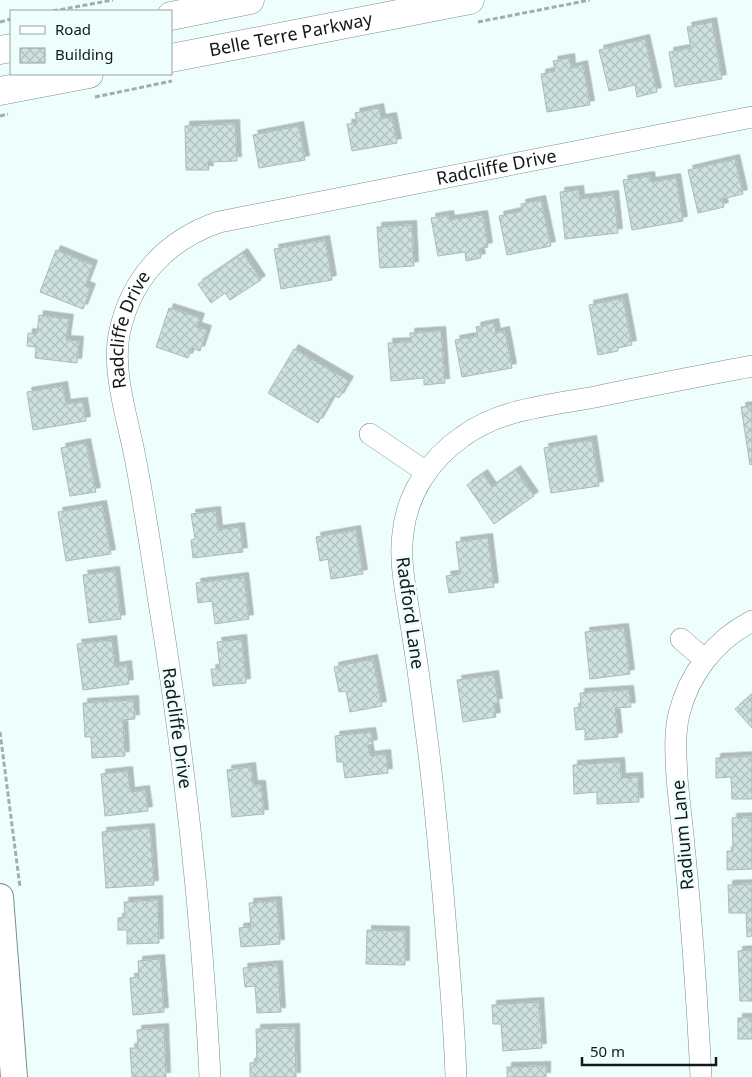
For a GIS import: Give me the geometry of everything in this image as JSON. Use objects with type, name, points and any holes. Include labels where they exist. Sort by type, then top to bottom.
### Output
[{"type":"main road","points":[[172,16],[250,0]]},
{"type":"main road","name":"Belle Terre Parkway","points":[[172,58],[470,0]]},
{"type":"main road","points":[[0,91],[84,75]]},
{"type":"street","name":"Radcliffe Drive","points":[[210,1077],[196,883],[182,761],[149,537],[120,387],[118,366],[118,348],[122,322],[139,283],[157,260],[179,241],[204,227],[219,222],[752,116]]},
{"type":"street","name":"Radford Lane","points":[[456,1077],[450,977],[432,781],[418,669],[401,558],[403,532],[409,506],[426,472],[444,451],[463,436],[484,424],[535,408],[752,366]]},
{"type":"street","points":[[370,434],[426,472]]},
{"type":"street","name":"Radium Lane","points":[[700,1077],[692,930],[676,746],[678,716],[682,701],[695,674],[705,660],[726,638],[752,622]]},
{"type":"street","points":[[681,639],[705,660]]},
{"type":"street","points":[[0,897],[14,1077]]},
{"type":"path","points":[[58,10],[112,0]]},
{"type":"building","points":[[712,22],[722,79],[675,87],[669,52],[691,48],[687,27]]},
{"type":"building","points":[[645,39],[657,92],[637,97],[635,85],[609,91],[599,50]]},
{"type":"building","points":[[570,58],[571,68],[583,65],[590,105],[547,112],[541,74],[555,71],[553,61]]},
{"type":"building","points":[[379,108],[381,119],[392,117],[397,143],[352,151],[347,124],[357,123],[355,113]]},
{"type":"building","points":[[235,124],[237,161],[208,162],[209,170],[186,170],[185,126]]},
{"type":"building","points":[[299,126],[305,160],[259,168],[253,135]]},
{"type":"building","points":[[735,159],[743,194],[722,199],[724,207],[698,213],[688,170]]},
{"type":"building","points":[[650,176],[651,182],[676,178],[683,221],[632,230],[623,180]]},
{"type":"building","points":[[579,190],[580,199],[614,195],[618,233],[565,239],[560,192]]},
{"type":"building","points":[[541,200],[551,246],[507,255],[499,216],[522,211],[521,204]]},
{"type":"building","points":[[449,215],[450,220],[483,215],[488,247],[479,249],[481,258],[466,261],[465,252],[438,256],[431,218]]},
{"type":"building","points":[[412,225],[414,266],[380,268],[377,227]]},
{"type":"building","points":[[325,240],[332,280],[281,289],[274,249]]},
{"type":"building","points":[[56,250],[93,265],[85,286],[91,288],[83,309],[40,292]]},
{"type":"building","points":[[243,253],[261,280],[230,300],[225,293],[211,303],[198,284]]},
{"type":"building","points":[[623,298],[632,345],[618,348],[618,351],[598,355],[589,305]]},
{"type":"building","points":[[169,308],[200,318],[197,327],[207,330],[200,351],[192,348],[188,358],[156,347]]},
{"type":"building","points":[[39,315],[69,319],[66,340],[79,341],[77,363],[35,358],[36,347],[27,346],[28,333],[37,334]]},
{"type":"building","points":[[494,323],[496,333],[505,331],[512,368],[462,377],[455,340],[478,336],[476,327]]},
{"type":"building","points":[[441,331],[445,383],[424,385],[424,378],[391,381],[388,343],[411,342],[410,333]]},
{"type":"building","points":[[294,349],[349,381],[339,398],[334,395],[318,423],[268,393]]},
{"type":"building","points":[[63,386],[66,404],[83,402],[86,421],[33,430],[27,392]]},
{"type":"building","points":[[752,406],[752,464],[750,465],[741,407]]},
{"type":"building","points":[[592,440],[599,486],[551,493],[544,448]]},
{"type":"building","points":[[86,443],[96,492],[70,496],[61,448]]},
{"type":"building","points":[[516,470],[534,496],[494,524],[467,485],[483,474],[492,487]]},
{"type":"building","points":[[102,505],[111,554],[66,561],[58,512]]},
{"type":"building","points":[[216,511],[218,530],[240,527],[243,552],[193,558],[191,540],[195,539],[191,514]]},
{"type":"building","points":[[356,530],[363,574],[331,579],[328,559],[320,561],[316,537]]},
{"type":"building","points":[[488,538],[494,587],[449,593],[446,576],[460,574],[456,542]]},
{"type":"building","points":[[115,571],[121,619],[89,623],[83,575]]},
{"type":"building","points":[[244,577],[249,619],[215,624],[212,601],[198,603],[196,583]]},
{"type":"building","points":[[624,628],[630,674],[590,679],[585,632]]},
{"type":"building","points":[[242,639],[246,683],[213,686],[211,669],[220,669],[217,642]]},
{"type":"building","points":[[112,640],[115,667],[127,665],[129,684],[83,690],[77,644]]},
{"type":"building","points":[[373,659],[382,706],[350,712],[346,691],[339,692],[334,667]]},
{"type":"building","points":[[494,675],[498,703],[494,703],[496,717],[463,722],[457,680]]},
{"type":"building","points":[[629,690],[631,707],[615,708],[618,737],[585,740],[585,729],[576,730],[574,708],[581,707],[580,693]]},
{"type":"building","points":[[752,694],[752,728],[735,709]]},
{"type":"building","points":[[134,700],[135,719],[123,720],[125,756],[92,758],[91,737],[85,737],[83,703]]},
{"type":"building","points":[[371,732],[373,744],[368,745],[370,756],[386,754],[388,773],[345,778],[343,762],[337,762],[335,736]]},
{"type":"building","points":[[752,756],[752,799],[732,799],[731,777],[716,778],[716,758]]},
{"type":"building","points":[[620,762],[621,778],[638,777],[639,802],[597,804],[597,792],[574,794],[573,765]]},
{"type":"building","points":[[251,767],[253,785],[261,785],[264,814],[232,817],[227,770]]},
{"type":"building","points":[[128,771],[130,792],[145,790],[148,811],[105,816],[101,774]]},
{"type":"building","points":[[752,817],[752,869],[727,870],[727,851],[733,851],[732,818]]},
{"type":"building","points":[[150,828],[154,885],[106,888],[102,832]]},
{"type":"building","points":[[752,884],[752,936],[747,937],[746,913],[729,913],[728,885]]},
{"type":"building","points":[[158,900],[159,943],[127,944],[127,930],[118,930],[118,918],[125,917],[124,902]]},
{"type":"building","points":[[277,901],[280,944],[241,947],[239,928],[251,927],[249,903]]},
{"type":"building","points":[[367,930],[405,931],[405,965],[366,964]]},
{"type":"building","points":[[752,950],[752,1001],[740,1001],[738,951]]},
{"type":"building","points":[[160,959],[164,1012],[133,1015],[130,978],[139,977],[138,961]]},
{"type":"building","points":[[278,965],[281,1012],[257,1013],[255,986],[245,987],[243,968]]},
{"type":"building","points":[[539,1002],[542,1048],[503,1051],[501,1024],[493,1024],[492,1005]]},
{"type":"building","points":[[738,1018],[752,1018],[752,1039],[738,1039]]},
{"type":"building","points":[[164,1028],[166,1077],[132,1077],[130,1048],[138,1048],[137,1030]]},
{"type":"building","points":[[295,1028],[296,1077],[250,1077],[250,1063],[257,1062],[256,1029]]},
{"type":"building","points":[[546,1066],[546,1077],[507,1077],[507,1067]]}]
